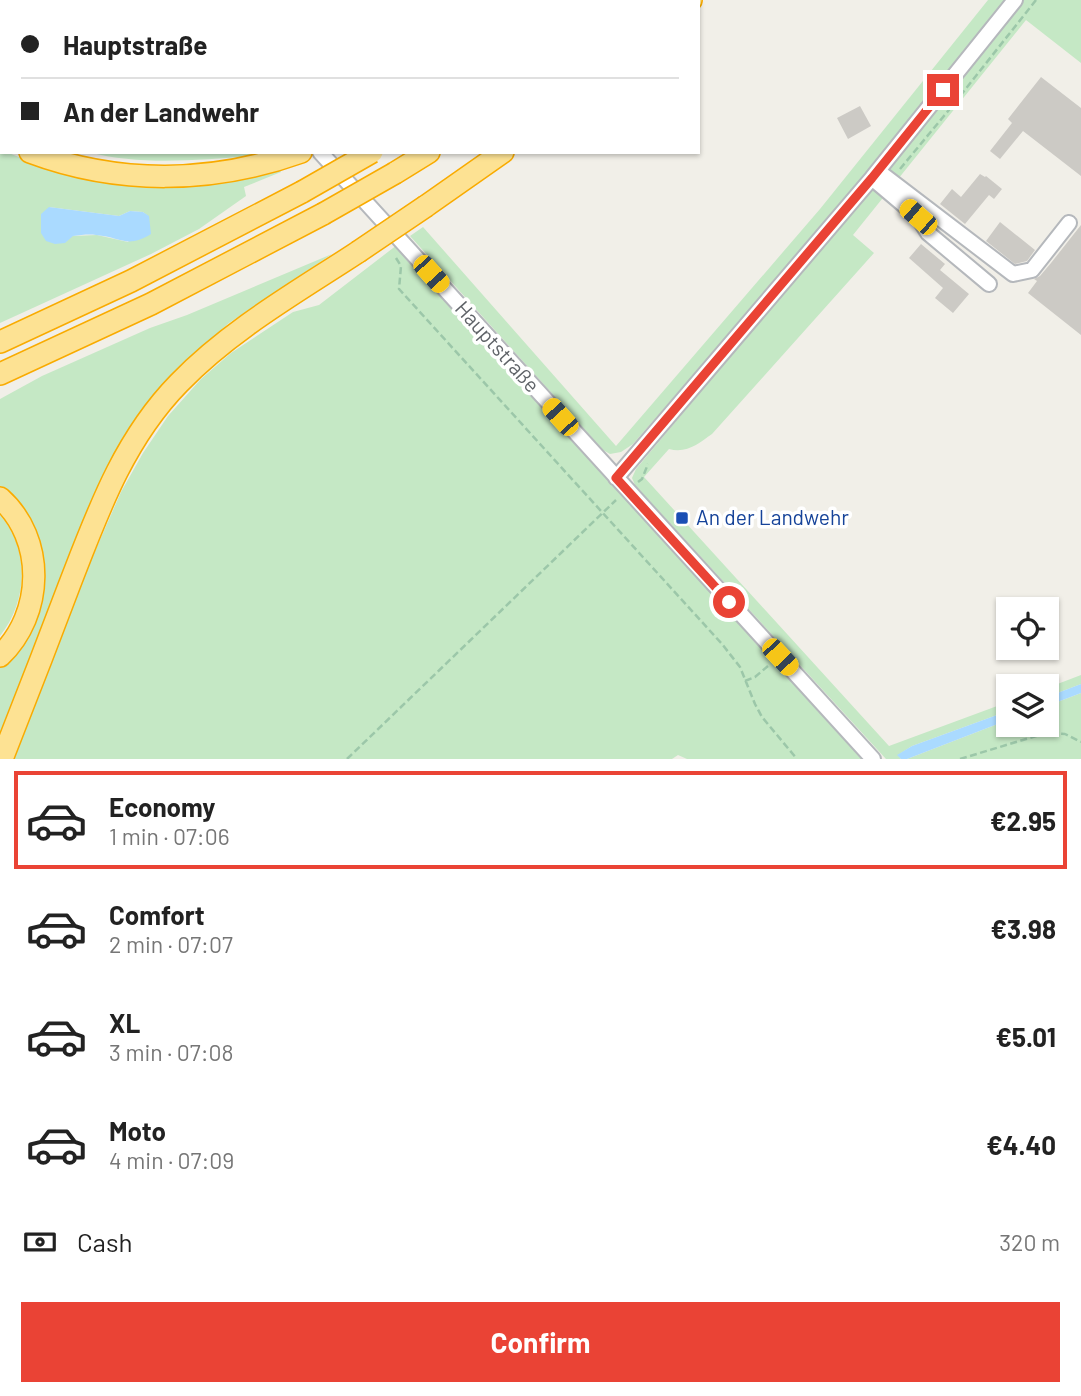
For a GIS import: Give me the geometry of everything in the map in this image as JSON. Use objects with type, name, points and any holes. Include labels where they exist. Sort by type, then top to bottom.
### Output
[{"type":"highway","points":[[36,154],[66,164],[121,175],[178,177],[228,172],[295,154]]},
{"type":"highway","points":[[50,154],[66,164]]},
{"type":"highway","points":[[0,342],[131,281],[302,192],[368,154]]},
{"type":"highway","points":[[0,374],[206,276],[323,214],[426,154]]},
{"type":"highway","points":[[2,759],[99,510],[125,455],[142,428],[178,384],[225,342],[500,154]]},
{"type":"highway","points":[[0,387],[43,367],[75,340]]},
{"type":"highway","points":[[0,498],[24,530],[32,556],[35,584],[21,630],[0,656]]},
{"type":"street","points":[[616,478],[875,175],[1015,0]]},
{"type":"street","name":"Hauptstraße","points":[[322,154],[873,759]]},
{"type":"street","points":[[875,175],[1013,274],[1032,270],[1069,223]]},
{"type":"street","points":[[875,175],[918,217],[928,233],[989,284]]},
{"type":"path","points":[[392,251],[401,266],[399,289],[722,644],[740,667],[762,717],[797,759]]},
{"type":"path","points":[[347,759],[603,511],[628,490]]},
{"type":"path","points":[[745,681],[755,677],[780,657]]},
{"type":"path","points":[[960,759],[1046,733],[1065,734],[1081,742]]},
{"type":"green space","points":[[988,0],[1008,0],[831,217],[633,444],[621,452],[610,454],[603,450],[410,236],[423,227],[616,446],[820,209]]},
{"type":"green space","points":[[1022,0],[1081,0],[1081,63],[1026,20],[853,235],[874,253],[712,434],[687,449],[669,449],[644,477],[889,746],[996,706],[996,715],[912,746],[898,755],[901,759],[886,759],[635,485],[632,478],[636,469],[840,225]]},
{"type":"green space","points":[[0,154],[11,154],[76,176],[134,185],[193,185],[280,170],[281,172],[244,187],[246,196],[199,229],[151,254],[0,323]],"holes":[[[49,207],[119,216],[130,211],[143,212],[149,217],[128,242],[97,235],[73,236]]]},
{"type":"green space","points":[[98,154],[256,154],[170,161]]},
{"type":"green space","points":[[397,245],[865,759],[687,759],[678,755],[672,759],[12,759],[81,583],[121,492],[168,416],[201,379],[231,353],[293,312],[319,305]]},
{"type":"green space","points":[[332,254],[229,323],[187,360],[151,400],[123,439],[100,483],[0,742],[0,663],[38,603],[0,488],[0,399],[42,376],[150,328]]},
{"type":"green space","points":[[0,515],[17,543],[22,575],[16,607],[0,636]]},
{"type":"green space","points":[[1081,675],[1081,684],[1059,692],[1059,683]]},
{"type":"green space","points":[[1081,693],[1081,759],[907,759],[996,725],[996,737],[1059,737],[1059,701]]},
{"type":"water","points":[[49,207],[119,216],[130,211],[143,212],[149,216],[151,234],[136,241],[79,235],[73,236],[65,243],[55,244],[46,241],[41,233],[41,214]]},
{"type":"water","points":[[1081,684],[1081,693],[1059,701],[1059,692]]},
{"type":"water","points":[[996,715],[996,725],[907,759],[901,759],[897,755],[912,746]]},
{"type":"building","points":[[1041,77],[1081,108],[1081,176],[1023,131],[1000,159],[990,151],[1012,123],[1008,119]]},
{"type":"building","points":[[860,106],[871,126],[848,139],[837,118]]},
{"type":"building","points":[[980,174],[1002,189],[994,199],[989,195],[965,224],[940,204],[952,189],[961,197]]},
{"type":"building","points":[[1000,222],[1035,250],[1027,261],[1015,264],[986,241]]},
{"type":"building","points":[[1081,225],[1081,335],[1028,293],[1037,281],[1034,279],[1040,276]]},
{"type":"building","points":[[921,244],[945,264],[940,270],[969,294],[953,313],[935,298],[943,288],[909,258]]},
{"type":"place","name":"An der Landwehr","points":[[682,518]]},
{"type":"route","points":[[729,602],[616,478],[872,178],[943,90]]}]
